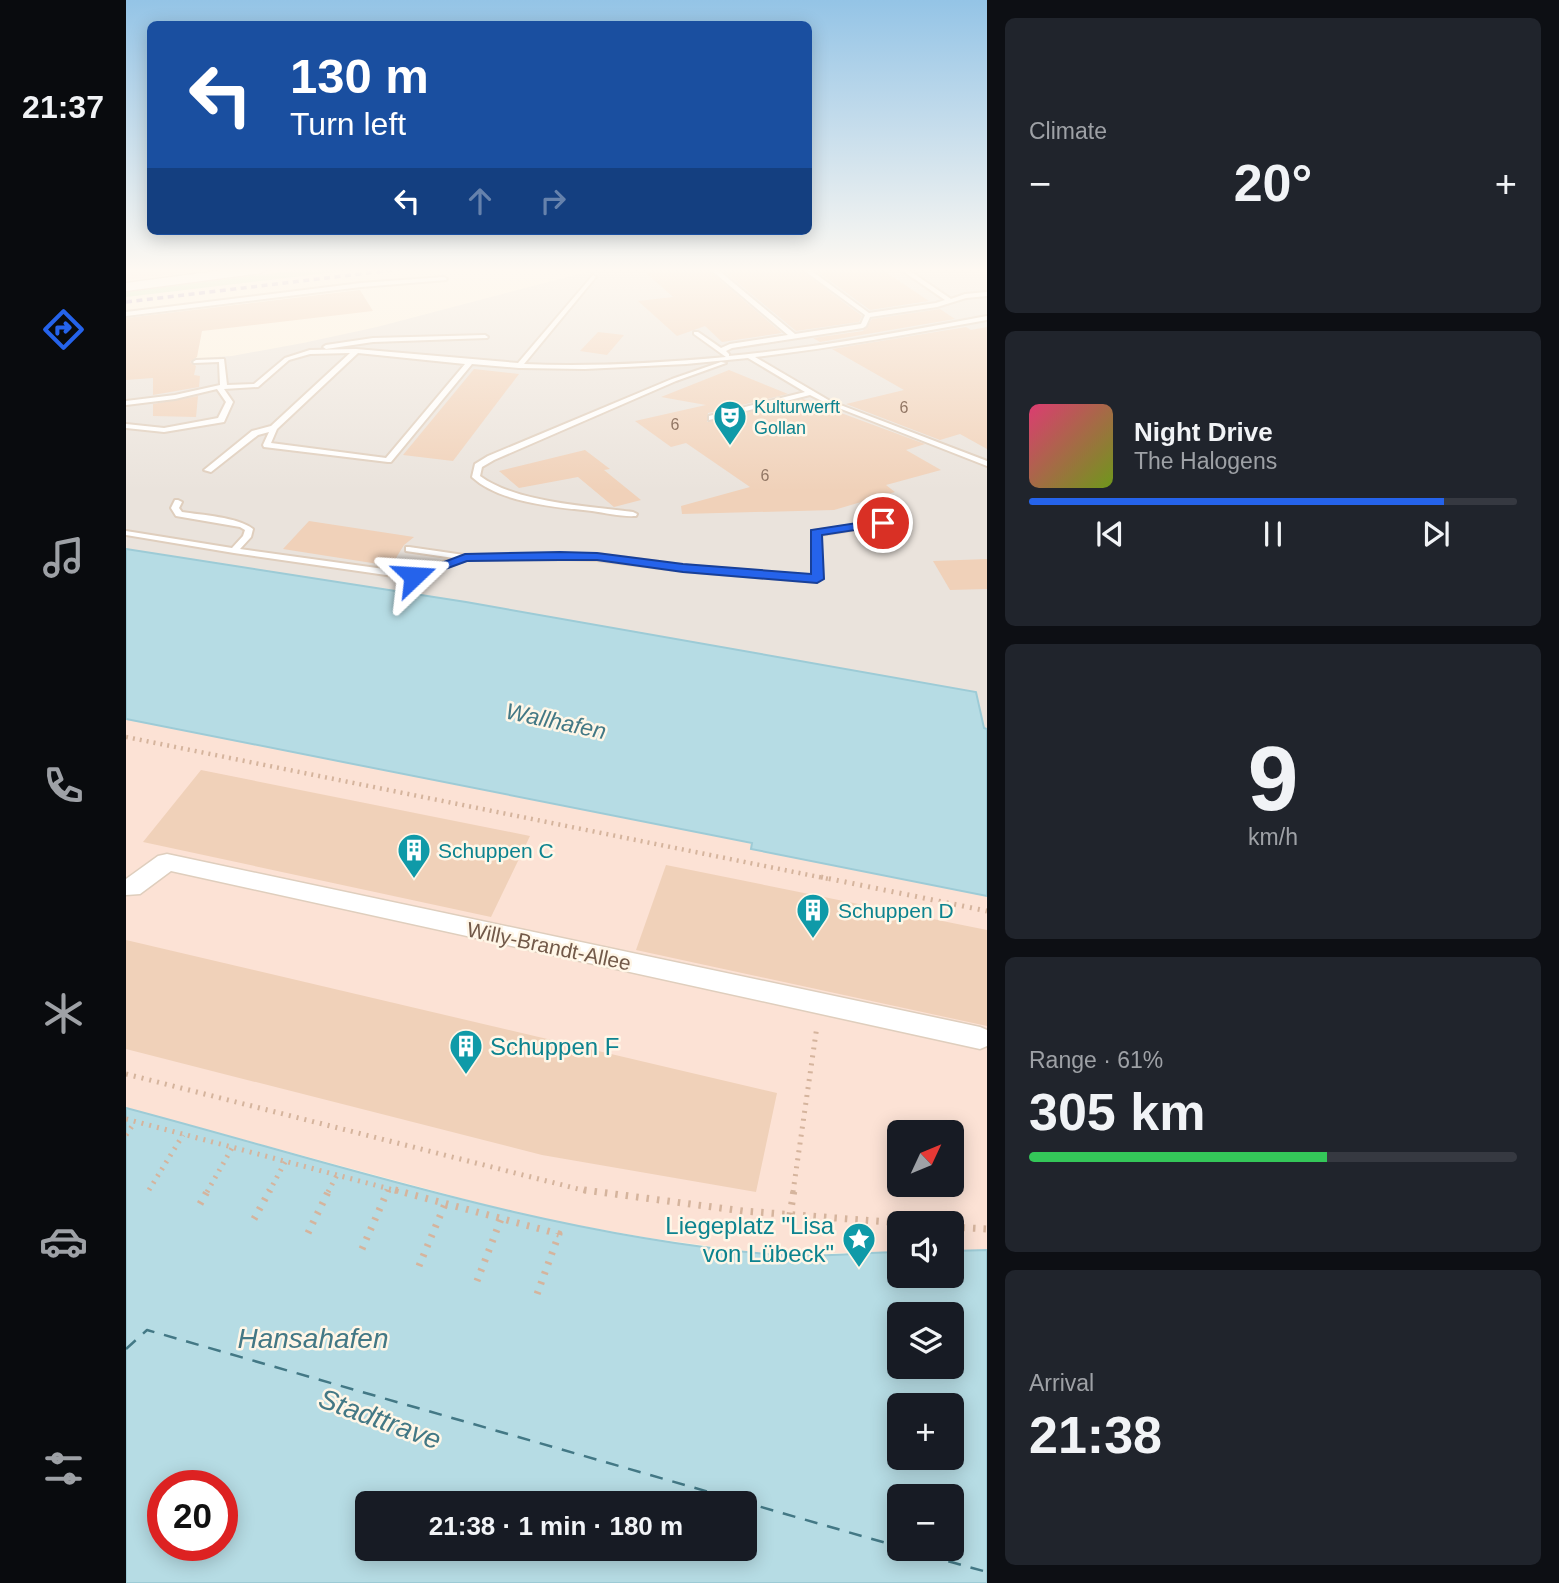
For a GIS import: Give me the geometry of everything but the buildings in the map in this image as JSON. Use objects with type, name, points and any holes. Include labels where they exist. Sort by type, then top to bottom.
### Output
[{"type":"street","name":"Willy-Brandt-Allee","points":[[126,887],[131,888],[167,862],[980,1038]]},
{"type":"lane","points":[[126,403],[176,397],[222,387],[256,386],[286,359],[348,343]]},
{"type":"lane","points":[[519,366],[538,343]]},
{"type":"lane","points":[[710,343],[736,359]]},
{"type":"lane","points":[[721,351],[730,346],[752,343]]},
{"type":"lane","points":[[310,352],[356,351],[519,366],[587,367],[736,359],[836,343]]},
{"type":"lane","points":[[356,351],[274,428],[267,445],[388,460],[471,361]]},
{"type":"lane","points":[[750,357],[809,393],[987,464]]},
{"type":"lane","points":[[633,514],[506,494],[482,484],[476,477],[478,466],[491,458],[674,380],[736,359]]},
{"type":"lane","points":[[126,426],[164,430],[221,420],[230,402],[222,387],[222,367],[196,366]]},
{"type":"lane","points":[[712,418],[809,393]]},
{"type":"lane","points":[[208,470],[255,433],[274,428]]},
{"type":"lane","points":[[177,502],[175,509],[179,514],[242,525],[249,529],[247,537],[234,551]]},
{"type":"lane","points":[[409,549],[465,557],[597,557],[683,568],[817,579],[816,533],[883,523]]},
{"type":"lane","points":[[126,533],[414,576],[465,557]]},
{"type":"path","points":[[126,737],[987,911]]},
{"type":"path","points":[[790,1215],[820,1005]]},
{"type":"path","points":[[126,1074],[594,1192],[790,1215],[887,1222]]},
{"type":"path","points":[[126,1119],[559,1234],[537,1297]]},
{"type":"path","points":[[126,1135],[135,1122]]},
{"type":"path","points":[[149,1190],[183,1135]]},
{"type":"path","points":[[200,1204],[232,1148]]},
{"type":"path","points":[[254,1219],[285,1162]]},
{"type":"path","points":[[308,1233],[337,1175]]},
{"type":"path","points":[[362,1249],[389,1189]]},
{"type":"path","points":[[419,1266],[445,1204]]},
{"type":"path","points":[[477,1282],[501,1219]]},
{"type":"path","points":[[964,1228],[987,1229]]},
{"type":"shaded area","points":[[303,343],[987,343],[987,729],[984,729],[975,692],[466,602],[126,549],[126,363],[232,356]]},
{"type":"shaded area","points":[[126,719],[753,843],[751,849],[987,896],[987,1250],[964,1251],[964,1211],[887,1211],[887,1252],[769,1254],[649,1238],[531,1217],[126,1108]]},
{"type":"water","name":"Wallhafen","points":[[126,549],[466,602],[976,692],[984,728],[987,729],[987,896],[751,849],[752,843],[126,719]]},
{"type":"water","name":"Hansahafen","points":[[126,1108],[444,1195],[604,1231],[685,1245],[767,1254],[887,1252],[887,1288],[964,1288],[964,1251],[987,1250],[987,1583],[126,1583]]},
{"type":"ferry route","points":[[126,1349],[147,1330],[887,1543]]},
{"type":"ferry route","points":[[947,1561],[987,1572]]},
{"type":"place","name":"Kulturwerft Gollan","points":[[730,447]]},
{"type":"place","name":"Schuppen C","points":[[414,880]]},
{"type":"place","name":"Schuppen D","points":[[813,940]]},
{"type":"place","name":"Schuppen F","points":[[466,1076]]},
{"type":"place","name":"Liegeplatz \"Lisa von Lübeck\"","points":[[859,1269]]},
{"type":"route","points":[[414,576],[465,557],[560,556],[597,557],[683,568],[817,579],[816,533],[883,523]]},
{"type":"water label","name":"Stadttrave","points":[[380,1419]]}]
